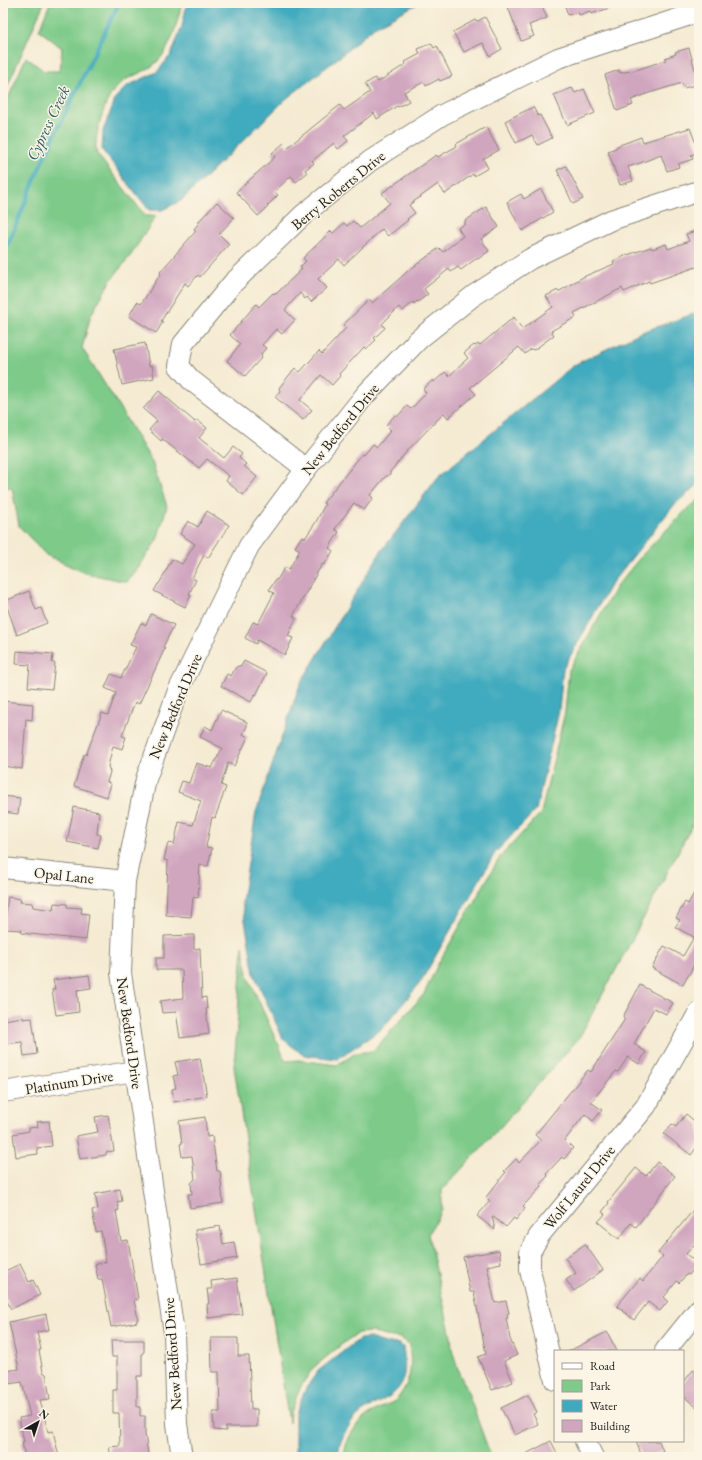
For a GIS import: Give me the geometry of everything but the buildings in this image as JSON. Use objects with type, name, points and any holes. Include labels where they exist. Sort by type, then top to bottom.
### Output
[{"type":"street","name":"Berry Roberts Drive","points":[[306,470],[191,380],[179,366],[182,344],[232,284],[316,204],[370,161],[442,115],[558,58],[699,12]]},
{"type":"street","name":"New Bedford Drive","points":[[182,1457],[177,1424],[174,1333],[121,973],[125,881],[146,779],[178,691],[249,546],[366,394],[419,339],[473,296],[530,259],[611,220],[699,191]]},
{"type":"street","name":"Opal Lane","points":[[3,868],[125,881]]},
{"type":"street","name":"Wolf Laurel Drive","points":[[554,1378],[530,1270],[530,1252],[539,1236],[646,1106],[699,1012]]},
{"type":"street","name":"Platinum Drive","points":[[3,1092],[135,1071]]},
{"type":"street","points":[[666,1350],[699,1309]]},
{"type":"street","points":[[585,1442],[593,1457]]},
{"type":"green space","points":[[3,3],[44,3],[3,96]]},
{"type":"green space","points":[[50,3],[182,3],[170,42],[162,56],[150,68],[125,80],[112,93],[102,114],[96,141],[97,154],[144,214],[146,216],[156,216],[131,255],[111,280],[91,315],[82,348],[152,462],[167,506],[157,540],[127,582],[85,573],[46,555],[19,526],[12,488],[3,487],[3,110],[26,57],[44,71],[60,71],[62,48],[39,30]]},
{"type":"green space","points":[[699,500],[699,812],[579,1038],[497,1131],[442,1190],[442,1210],[428,1234],[451,1337],[452,1349],[459,1373],[466,1387],[492,1457],[344,1457],[347,1442],[363,1419],[395,1401],[406,1386],[410,1373],[409,1344],[401,1338],[372,1332],[358,1333],[313,1368],[301,1386],[290,1412],[289,1423],[234,1067],[243,946],[248,977],[285,1061],[299,1060],[337,1065],[356,1053],[373,1051],[424,994],[438,964],[500,857],[541,813],[565,712],[569,670],[616,587],[643,554],[686,510]]},
{"type":"water","points":[[187,3],[419,3],[374,27],[342,55],[286,99],[181,201],[162,210],[149,210],[102,150],[103,131],[116,97],[127,86],[157,72],[171,55],[182,26]]},
{"type":"water","points":[[699,312],[699,484],[675,504],[611,584],[563,669],[559,711],[536,810],[495,853],[420,983],[382,1029],[337,1059],[303,1055],[283,1039],[254,974],[242,902],[256,812],[300,684],[380,553],[438,477],[574,365],[639,333]]},
{"type":"water","points":[[370,1338],[385,1343],[400,1344],[403,1347],[405,1369],[401,1385],[393,1394],[359,1414],[353,1420],[341,1441],[338,1457],[295,1457],[295,1414],[306,1388],[318,1371],[350,1346],[360,1339]]},
{"type":"waterway","name":"Cypress Creek","points":[[3,256],[45,155],[119,3]]}]
